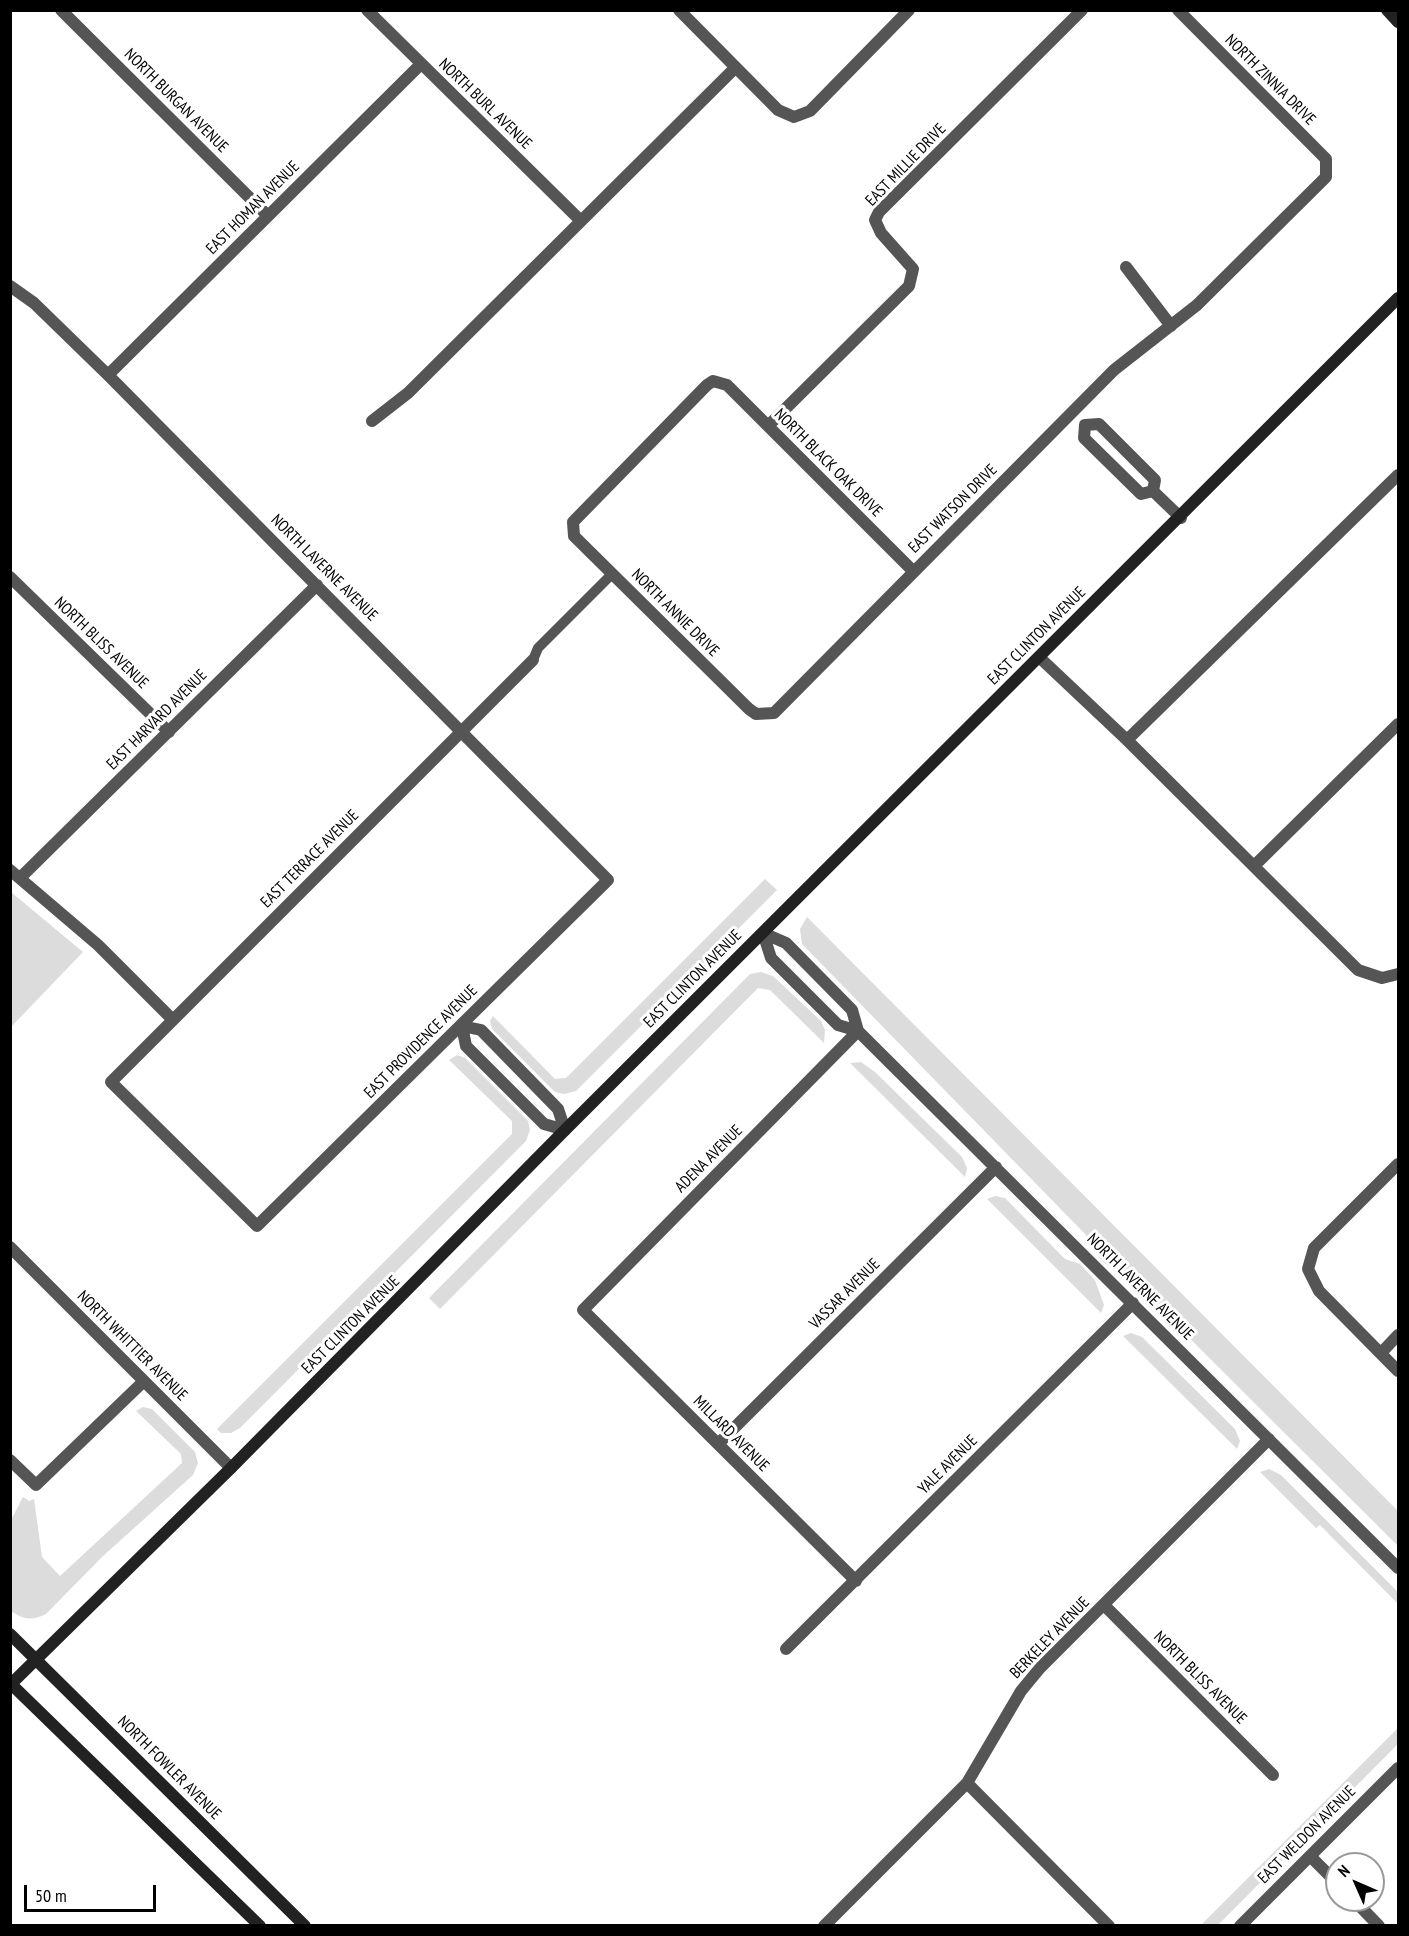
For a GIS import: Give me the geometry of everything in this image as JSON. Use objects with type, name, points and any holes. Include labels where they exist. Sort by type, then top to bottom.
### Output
[{"type":"street","name":"NORTH BURGAN AVENUE","points":[[62,10],[268,216]]},
{"type":"street","name":"NORTH BURL AVENUE","points":[[367,10],[581,220]]},
{"type":"street","points":[[679,10],[778,110],[794,117],[810,111],[909,10]]},
{"type":"street","name":"EAST MILLIE DRIVE","points":[[768,426],[909,286],[913,269],[877,227],[875,220],[879,212],[1082,10]]},
{"type":"street","name":"NORTH ZINNIA DRIVE","points":[[1178,10],[1326,159],[1326,177]]},
{"type":"street","points":[[1387,10],[1398,22]]},
{"type":"street","name":"EAST HOMAN AVENUE","points":[[108,375],[421,64]]},
{"type":"street","points":[[372,421],[408,393],[735,68]]},
{"type":"street","name":"EAST WATSON DRIVE","points":[[761,715],[774,713],[1125,360],[1197,305],[1326,177]]},
{"type":"street","points":[[1126,267],[1171,326]]},
{"type":"street","name":"NORTH LAVERNE AVENUE","points":[[10,286],[34,303],[108,375],[608,880]]},
{"type":"street","name":"EAST CLINTON AVENUE","points":[[11,1684],[231,1468],[565,1130],[1181,518],[1398,298]]},
{"type":"street","name":"NORTH BLACK OAK DRIVE","points":[[572,530],[578,515],[707,385],[716,381],[727,385],[914,572]]},
{"type":"street","points":[[1072,413],[1085,425],[1098,424],[1155,480],[1153,491]]},
{"type":"street","points":[[1085,425],[1084,438],[1141,495],[1153,491]]},
{"type":"street","points":[[1127,740],[1396,483]]},
{"type":"street","points":[[1153,491],[1181,518]]},
{"type":"street","name":"NORTH ANNIE DRIVE","points":[[572,530],[574,536],[749,709],[761,715]]},
{"type":"street","name":"NORTH BLISS AVENUE","points":[[10,577],[169,732]]},
{"type":"street","name":"EAST HARVARD AVENUE","points":[[20,879],[317,585]]},
{"type":"street","points":[[1039,657],[1127,740],[1358,970],[1382,978],[1398,974]]},
{"type":"street","name":"EAST TERRACE AVENUE","points":[[257,1226],[111,1082],[533,660]]},
{"type":"street","points":[[1254,866],[1398,724]]},
{"type":"street","points":[[10,870],[98,945],[173,1020]]},
{"type":"street","name":"EAST PROVIDENCE AVENUE","points":[[257,1226],[608,880]]},
{"type":"street","points":[[763,933],[786,943],[852,1010],[858,1030]]},
{"type":"street","points":[[763,933],[771,957],[838,1025],[858,1030]]},
{"type":"street","points":[[462,1026],[481,1030],[558,1110],[565,1130],[544,1124],[466,1046],[462,1026]]},
{"type":"street","name":"NORTH LAVERNE AVENUE","points":[[858,1030],[1398,1568]]},
{"type":"street","name":"ADENA AVENUE","points":[[583,1310],[858,1030]]},
{"type":"street","points":[[1398,1164],[1314,1248],[1308,1269],[1319,1291],[1398,1371]]},
{"type":"street","name":"VASSAR AVENUE","points":[[718,1444],[996,1167]]},
{"type":"street","name":"NORTH WHITTIER AVENUE","points":[[10,1247],[231,1468]]},
{"type":"street","name":"YALE AVENUE","points":[[786,1649],[1133,1303]]},
{"type":"street","name":"MILLARD AVENUE","points":[[583,1310],[856,1581]]},
{"type":"street","points":[[1381,1353],[1398,1335]]},
{"type":"street","points":[[10,1460],[36,1485],[144,1381]]},
{"type":"street","name":"BERKELEY AVENUE","points":[[824,1926],[967,1783],[1021,1691],[1269,1439]]},
{"type":"street","name":"NORTH BLISS AVENUE","points":[[1104,1605],[1273,1775]]},
{"type":"street","name":"NORTH FOWLER AVENUE","points":[[10,1634],[305,1926]]},
{"type":"street","points":[[11,1684],[260,1926]]},
{"type":"street","name":"EAST WELDON AVENUE","points":[[1240,1926],[1398,1768]]},
{"type":"street","points":[[967,1783],[1109,1926]]},
{"type":"street","points":[[1310,1856],[1325,1871]]},
{"type":"street","points":[[1366,1912],[1379,1926]]},
{"type":"lane","points":[[533,660],[538,648],[612,574]]},
{"type":"shaded area","points":[[765,879],[777,890],[576,1091],[564,1094],[555,1092],[492,1029],[490,1021],[493,1016],[555,1079],[566,1078]]},
{"type":"shaded area","points":[[11,892],[83,952],[11,1027]]},
{"type":"shaded area","points":[[807,917],[1398,1511],[1398,1546],[1121,1270],[1114,1269],[1104,1262],[1086,1235],[802,944],[800,929]]},
{"type":"shaded area","points":[[761,972],[773,976],[821,1021],[825,1030],[824,1043],[770,990],[758,988],[440,1309],[429,1298],[750,974]]},
{"type":"shaded area","points":[[457,1055],[465,1058],[528,1121],[530,1130],[526,1141],[240,1428],[231,1433],[221,1433],[217,1429],[512,1134],[512,1121],[449,1060]]},
{"type":"shaded area","points":[[861,1062],[875,1072],[962,1157],[967,1168],[965,1177],[850,1063]]},
{"type":"shaded area","points":[[995,1196],[1005,1198],[1065,1259],[1080,1264],[1095,1280],[1104,1305],[1101,1313],[987,1199]]},
{"type":"shaded area","points":[[1131,1333],[1142,1337],[1235,1429],[1240,1441],[1237,1449],[1123,1336]]},
{"type":"shaded area","points":[[143,1407],[152,1409],[195,1452],[198,1463],[193,1475],[102,1557],[46,1614],[36,1618],[23,1618],[10,1610],[11,1520],[23,1497],[29,1501],[34,1499],[42,1557],[60,1576],[182,1463],[181,1454],[136,1411]]},
{"type":"shaded area","points":[[1269,1469],[1281,1475],[1398,1592],[1398,1604],[1320,1525],[1316,1528],[1260,1472]]},
{"type":"shaded area","points":[[1398,1728],[1398,1744],[1218,1925],[1201,1925]]}]
